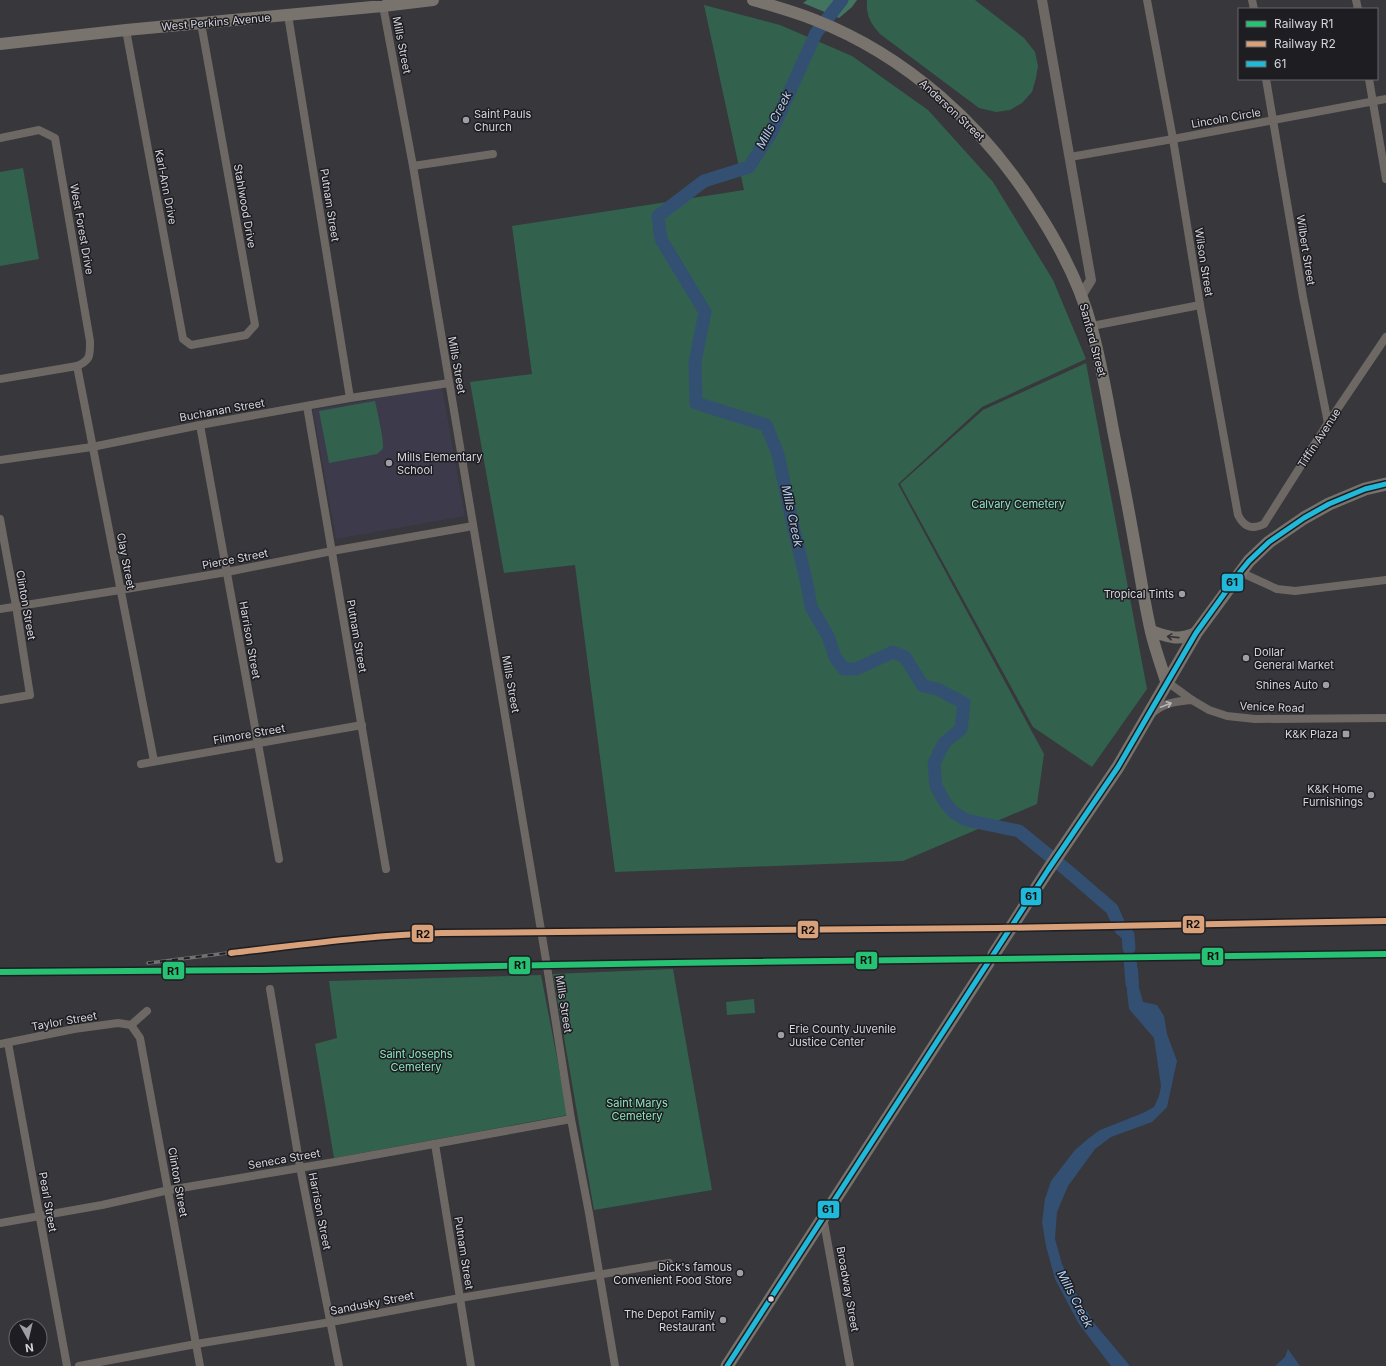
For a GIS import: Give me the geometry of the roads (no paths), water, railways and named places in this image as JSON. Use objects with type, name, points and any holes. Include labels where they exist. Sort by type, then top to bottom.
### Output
[{"type":"main road","name":"West Perkins Avenue","points":[[0,44],[432,0]]},
{"type":"main road","name":"Anderson Street","points":[[753,0],[783,8],[829,26],[877,52],[920,79],[942,98],[976,130],[1021,184],[1046,223],[1066,259],[1081,296]]},
{"type":"main road","name":"Sanford Street","points":[[1081,296],[1092,326],[1107,396],[1151,631],[1166,682]]},
{"type":"main road","points":[[730,1364],[823,1216],[1061,850],[1118,767],[1145,718],[1196,633],[1240,572],[1269,542],[1304,518],[1329,504],[1365,489],[1386,484]]},
{"type":"main road","points":[[1151,631],[1177,638],[1196,633]]},
{"type":"street","name":"Sanford Street","points":[[1042,0],[1091,280],[1081,296]]},
{"type":"street","name":"Wilson Street","points":[[1147,0],[1174,139],[1200,306],[1238,515],[1241,521],[1246,525]]},
{"type":"street","name":"Mills Street","points":[[383,6],[413,166],[546,960],[571,1119],[589,1213],[615,1366]]},
{"type":"street","name":"Putnam Street","points":[[288,15],[350,398]]},
{"type":"street","name":"Stahlwood Drive","points":[[191,345],[246,335],[255,325],[201,23]]},
{"type":"street","name":"Karl-Ann Drive","points":[[126,30],[183,340],[191,345]]},
{"type":"street","name":"Wilbert Street","points":[[1266,80],[1303,297],[1328,423]]},
{"type":"street","points":[[1369,80],[1386,179]]},
{"type":"street","name":"Lincoln Circle","points":[[1070,157],[1386,99]]},
{"type":"street","name":"West Forest Drive","points":[[0,138],[40,130],[55,138],[90,341],[90,356],[84,363],[77,366]]},
{"type":"street","points":[[413,166],[493,154]]},
{"type":"street","points":[[1092,326],[1200,306]]},
{"type":"street","name":"Tiffin Avenue","points":[[1246,525],[1257,528],[1264,524],[1328,423],[1386,336]]},
{"type":"street","points":[[0,379],[77,366]]},
{"type":"street","name":"Clay Street","points":[[77,366],[154,761]]},
{"type":"street","name":"Buchanan Street","points":[[0,460],[92,447],[200,425],[350,398],[449,383]]},
{"type":"street","name":"Putnam Street","points":[[307,406],[386,869]]},
{"type":"street","name":"Harrison Street","points":[[200,425],[279,859]]},
{"type":"street","name":"Clinton Street","points":[[0,519],[30,695],[0,700]]},
{"type":"street","name":"Pierce Street","points":[[0,609],[227,572],[332,551],[473,526]]},
{"type":"street","points":[[1240,572],[1277,589],[1295,591],[1386,580]]},
{"type":"street","name":"Venice Road","points":[[1166,682],[1209,710],[1226,716],[1255,720],[1386,718]]},
{"type":"street","points":[[1145,718],[1163,705],[1173,702],[1192,700]]},
{"type":"street","name":"Filmore Street","points":[[141,764],[362,726]]},
{"type":"street","name":"Harrison Street","points":[[270,989],[300,1167],[339,1366]]},
{"type":"street","points":[[131,1025],[148,1011]]},
{"type":"street","name":"Taylor Street","points":[[4,1043],[74,1029],[118,1023],[131,1025]]},
{"type":"street","name":"Clinton Street","points":[[131,1025],[140,1038],[200,1366]]},
{"type":"street","name":"Pearl Street","points":[[4,1043],[40,1215],[67,1366]]},
{"type":"street","name":"Seneca Street","points":[[0,1223],[169,1190],[571,1119]]},
{"type":"street","name":"Putnam Street","points":[[435,1144],[471,1366]]},
{"type":"street","name":"Broadway Street","points":[[823,1216],[850,1366]]},
{"type":"street","name":"Sandusky Street","points":[[79,1366],[196,1344],[669,1263]]},
{"type":"water","points":[[1126,967],[1138,968],[1139,988],[1143,1002],[1157,1005],[1164,1016],[1167,1034],[1177,1061],[1167,1107],[1152,1122],[1111,1137],[1095,1149],[1068,1186],[1057,1212],[1055,1239],[1062,1264],[1073,1289],[1094,1323],[1130,1366],[1111,1366],[1079,1324],[1055,1279],[1046,1246],[1042,1222],[1045,1199],[1051,1181],[1075,1150],[1100,1130],[1143,1113],[1154,1107],[1159,1096],[1161,1086],[1154,1038],[1129,1009]]},
{"type":"water","points":[[1288,1349],[1300,1366],[1275,1366],[1285,1357]]},
{"type":"waterway","name":"Mills Creek","points":[[842,0],[816,33],[771,133],[749,167],[704,181],[658,216],[661,239],[705,312],[695,362],[696,403],[766,425],[778,454],[811,607],[828,636],[835,657],[844,669],[856,669],[893,652],[905,657],[923,686],[937,689],[964,703],[961,729],[944,743],[934,763],[936,786],[944,801],[953,812],[966,820],[1019,831],[1112,909],[1121,929],[1128,935],[1129,948]]},
{"type":"waterway","name":"Mills Creek","points":[[1130,958],[1132,984]]},
{"type":"railway","points":[[148,963],[331,941],[442,933],[997,928],[1386,921]]},
{"type":"rail line","name":"R2","points":[[231,953],[362,938],[442,933],[997,928],[1386,921]]},
{"type":"rail line","name":"R1","points":[[0,972],[260,970],[1386,954]]},
{"type":"place","name":"Saint Pauls Church","points":[[466,120]]},
{"type":"place","name":"Mills Elementary School","points":[[389,463]]},
{"type":"place","name":"Tropical Tints","points":[[1182,594]]},
{"type":"place","name":"Dollar General Market","points":[[1246,658]]},
{"type":"place","name":"Shines Auto","points":[[1326,685]]},
{"type":"place","name":"K&K Plaza","points":[[1346,734]]},
{"type":"place","name":"K&K Home Furnishings","points":[[1371,795]]},
{"type":"place","name":"Erie County Juvenile Justice Center","points":[[781,1035]]},
{"type":"place","name":"Dick's famous Convenient Food Store","points":[[740,1273]]},
{"type":"place","name":"The Depot Family Restaurant","points":[[723,1320]]},
{"type":"park label","name":"Calvary Cemetery","points":[[1018,504]]},
{"type":"park label","name":"Saint Josephs Cemetery","points":[[416,1060]]},
{"type":"park label","name":"Saint Marys Cemetery","points":[[637,1109]]}]
